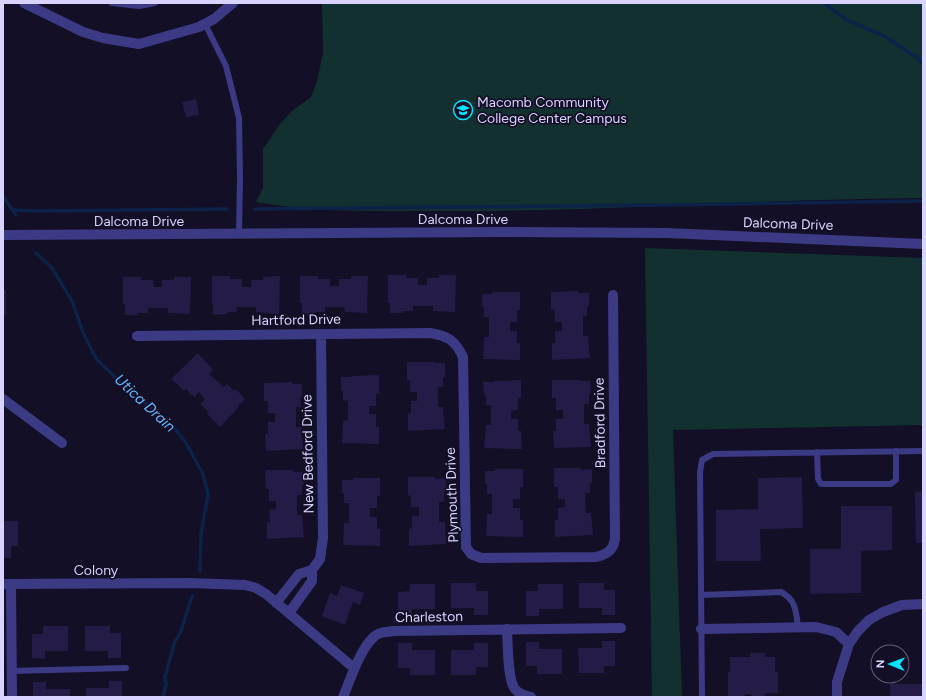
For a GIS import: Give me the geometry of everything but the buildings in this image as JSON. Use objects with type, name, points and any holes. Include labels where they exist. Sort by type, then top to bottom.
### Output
[{"type":"street","points":[[24,3],[40,6],[83,32],[103,38],[139,44],[199,27],[214,19],[233,3]]},
{"type":"street","name":"Dalcoma Drive","points":[[3,235],[502,232],[666,234],[923,244]]},
{"type":"street","name":"Bradford Drive","points":[[611,550],[615,539],[612,295]]},
{"type":"street","name":"Hartford Drive","points":[[137,336],[430,333],[448,338],[454,342]]},
{"type":"street","name":"New Bedford Drive","points":[[289,612],[312,581],[312,570],[320,559],[323,538],[321,334]]},
{"type":"street","name":"Plymouth Drive","points":[[454,342],[459,348],[463,357],[466,547],[471,554],[482,558],[596,557],[607,554],[611,550]]},
{"type":"street","points":[[3,399],[62,443]]},
{"type":"street","points":[[312,570],[299,574],[276,603],[289,612],[354,668]]},
{"type":"street","name":"Colony","points":[[7,584],[189,583],[250,585],[266,594],[276,603]]},
{"type":"street","points":[[7,584],[12,697]]},
{"type":"street","points":[[837,697],[837,682],[849,644],[858,631],[869,620],[883,612],[902,605],[923,604]]},
{"type":"street","points":[[701,629],[816,627],[836,632],[849,644]]},
{"type":"street","name":"Charleston","points":[[343,697],[354,668],[368,642],[378,634],[393,630],[621,628]]},
{"type":"street","points":[[508,629],[510,674],[514,693],[531,697]]},
{"type":"lane","points":[[112,3],[139,6],[155,3]]},
{"type":"lane","points":[[205,24],[226,66],[239,118],[239,234]]},
{"type":"lane","points":[[817,452],[818,479],[821,484],[891,484],[896,480],[896,451]]},
{"type":"lane","points":[[702,697],[700,472],[702,460],[713,454],[923,451]]},
{"type":"lane","points":[[701,595],[781,592],[793,603],[796,610],[798,627]]},
{"type":"lane","points":[[12,671],[126,668]]},
{"type":"green space","name":"Macomb Community College Center Campus","points":[[322,3],[923,3],[923,198],[503,211],[350,211],[279,206],[256,202],[263,188],[263,149],[280,124],[292,111],[311,97],[317,81],[323,53]]},
{"type":"green space","points":[[645,248],[923,258],[923,425],[673,430],[682,697],[652,697]]},
{"type":"waterway","points":[[824,3],[847,20],[884,36],[916,57],[923,64]]},
{"type":"waterway","name":"Utica Drain","points":[[3,196],[16,215]]},
{"type":"waterway","points":[[255,209],[923,201]]},
{"type":"waterway","points":[[12,210],[227,209]]},
{"type":"waterway","name":"Utica Drain","points":[[36,253],[52,268],[72,301],[84,335],[97,360],[128,389],[170,423],[186,443],[203,474],[208,494],[201,534],[200,570]]},
{"type":"waterway","name":"Utica Drain","points":[[163,697],[166,685],[165,677],[175,641],[181,631],[192,596]]},
{"type":"place","name":"Macomb Community College Center Campus","points":[[463,110]]}]
